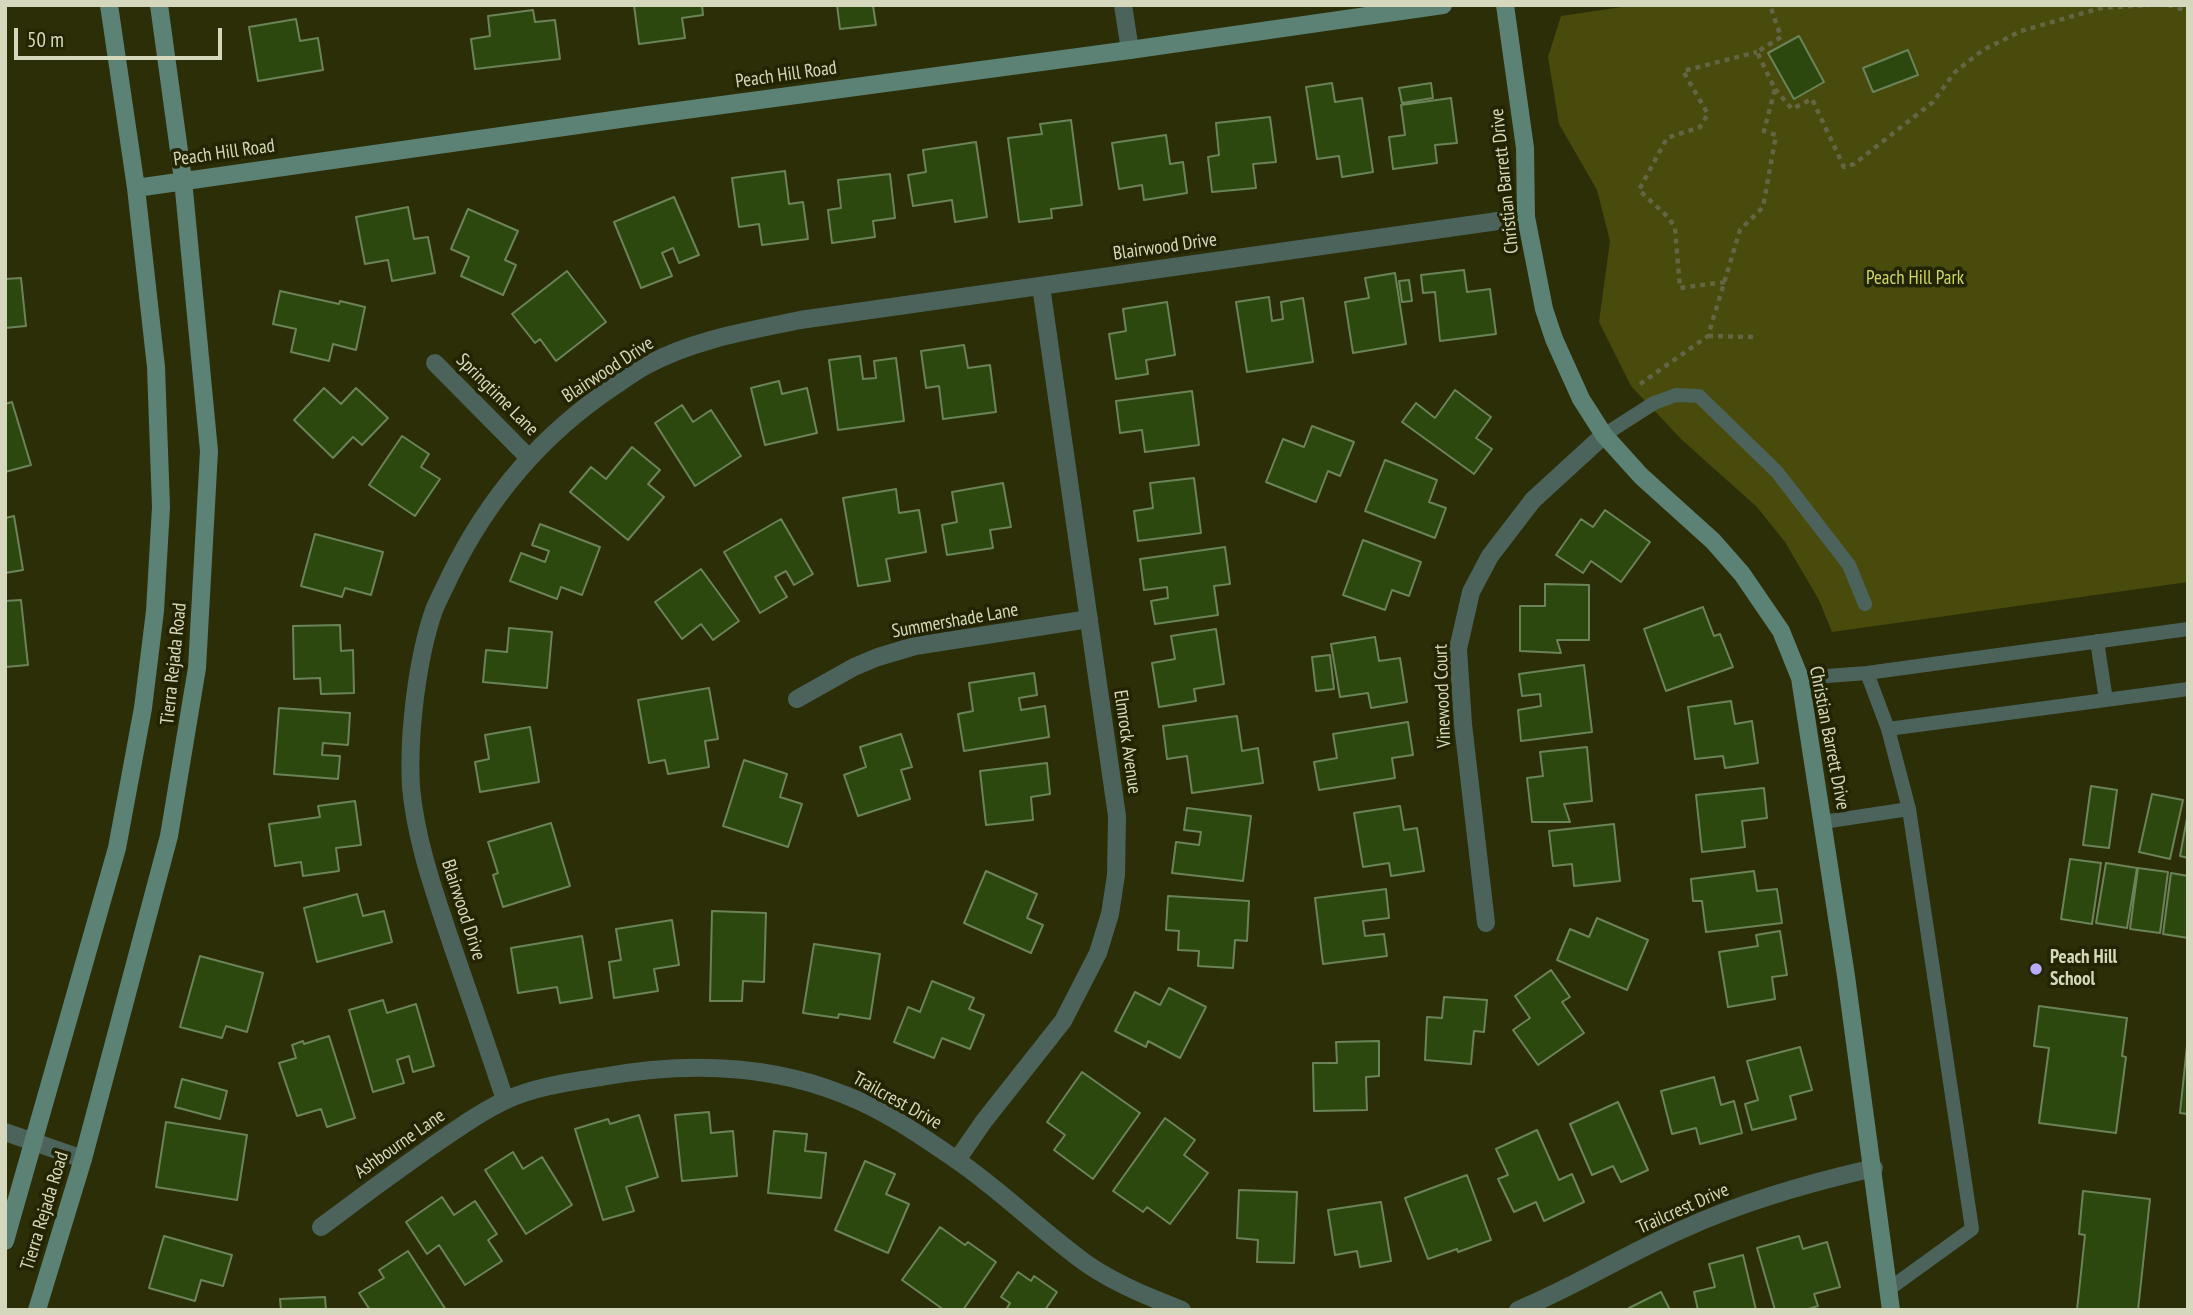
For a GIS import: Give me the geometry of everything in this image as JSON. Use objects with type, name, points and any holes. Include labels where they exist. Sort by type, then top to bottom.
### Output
[{"type":"street","name":"Tierra Rejada Road","points":[[5,1241],[117,848],[143,708],[155,611],[161,507],[156,367],[135,188],[109,5]]},
{"type":"street","name":"Tierra Rejada Road","points":[[37,1310],[83,1159],[169,836],[197,668],[209,451],[183,180],[159,5]]},
{"type":"street","points":[[1123,5],[1130,50]]},
{"type":"street","name":"Peach Hill Road","points":[[135,188],[1443,5]]},
{"type":"street","name":"Christian Barrett Drive","points":[[1505,5],[1525,148],[1526,217],[1544,309],[1554,339],[1581,399],[1604,435],[1642,476],[1713,541],[1742,574],[1781,631],[1800,678],[1874,1168],[1891,1310]]},
{"type":"street","name":"Blairwood Drive","points":[[505,1100],[426,865],[411,788],[411,756],[418,671],[435,610],[461,555],[496,498],[528,457],[548,437],[592,401],[648,364],[714,338],[800,320],[1526,217]]},
{"type":"street","name":"Elmrock Avenue","points":[[957,1160],[984,1121],[1063,1021],[1097,953],[1110,914],[1116,875],[1117,816],[1041,286]]},
{"type":"street","name":"Springtime Lane","points":[[435,363],[528,457]]},
{"type":"street","name":"Vinewood Court","points":[[1486,923],[1463,724],[1458,649],[1471,592],[1490,556],[1533,500],[1604,435]]},
{"type":"street","name":"Summershade Lane","points":[[797,699],[854,667],[915,646],[1089,619]]},
{"type":"street","name":"Trailcrest Drive","points":[[505,1100],[560,1084],[631,1071],[676,1067],[712,1067],[771,1073],[796,1079],[846,1095],[894,1119],[957,1160],[1087,1264],[1112,1279],[1182,1310]]},
{"type":"street","name":"Ashbourne Lane","points":[[321,1227],[473,1118],[505,1100]]},
{"type":"street","points":[[5,1132],[83,1159]]},
{"type":"street","name":"Trailcrest Drive","points":[[1518,1310],[1717,1214],[1827,1178],[1874,1168]]},
{"type":"lane","points":[[1604,435],[1654,403],[1676,395],[1699,397],[1777,472],[1849,565],[1865,604]]},
{"type":"lane","points":[[1800,678],[1867,673],[2188,629]]},
{"type":"lane","points":[[2097,641],[2106,700]]},
{"type":"lane","points":[[1867,673],[1888,729],[1909,809],[1972,1229],[1889,1289]]},
{"type":"lane","points":[[1888,729],[2188,689]]},
{"type":"lane","points":[[1823,822],[1909,809]]},
{"type":"path","points":[[1725,282],[1680,288],[1675,228],[1639,190],[1667,138],[1700,127],[1707,114],[1683,71],[1757,52],[1781,37],[1770,5]]},
{"type":"path","points":[[1757,52],[1775,89],[1792,109],[1812,99],[1844,167],[1854,164],[1933,102],[1955,72],[1983,50],[2021,31],[2101,8],[2150,5]]},
{"type":"path","points":[[2168,5],[2188,11]]},
{"type":"path","points":[[1709,336],[1740,230],[1763,207],[1776,135],[1764,131],[1775,89]]},
{"type":"path","points":[[1638,386],[1709,336],[1754,337]]},
{"type":"green space","name":"Peach Hill Park","points":[[1636,5],[2188,5],[2188,582],[1832,632],[1819,600],[1785,542],[1757,507],[1682,440],[1631,386],[1599,322],[1610,241],[1597,190],[1559,124],[1548,57],[1561,16]]},
{"type":"building","points":[[634,5],[702,5],[703,15],[682,18],[685,38],[639,44]]},
{"type":"building","points":[[837,5],[882,5],[873,6],[876,25],[840,29]]},
{"type":"building","points":[[533,10],[535,22],[555,20],[560,59],[475,69],[471,39],[490,36],[488,16]]},
{"type":"building","points":[[296,19],[300,41],[318,38],[323,70],[258,81],[249,27]]},
{"type":"building","points":[[1799,36],[1824,82],[1794,99],[1768,53]]},
{"type":"building","points":[[1908,50],[1918,75],[1873,92],[1863,68]]},
{"type":"building","points":[[1332,83],[1335,102],[1362,98],[1373,172],[1342,177],[1339,156],[1317,159],[1306,87]]},
{"type":"building","points":[[1431,83],[1433,98],[1402,103],[1399,88]]},
{"type":"building","points":[[1451,98],[1457,143],[1435,145],[1437,163],[1393,169],[1389,137],[1405,135],[1401,105]]},
{"type":"building","points":[[1270,117],[1276,162],[1253,164],[1256,188],[1212,192],[1208,157],[1219,155],[1216,123]]},
{"type":"building","points":[[1071,120],[1082,205],[1051,209],[1052,218],[1019,222],[1008,138],[1042,134],[1040,124]]},
{"type":"building","points":[[1166,135],[1170,164],[1183,162],[1187,193],[1144,200],[1142,185],[1119,189],[1112,143]]},
{"type":"building","points":[[976,142],[987,217],[955,222],[952,200],[913,206],[908,175],[926,172],[923,150]]},
{"type":"building","points":[[785,171],[789,204],[803,202],[808,239],[762,245],[759,224],[739,227],[732,178]]},
{"type":"building","points":[[890,174],[895,218],[873,221],[875,237],[832,243],[828,210],[841,208],[838,180]]},
{"type":"building","points":[[674,197],[699,255],[679,263],[673,248],[662,253],[672,276],[641,288],[614,222]]},
{"type":"building","points":[[408,207],[414,239],[428,237],[435,273],[392,281],[388,260],[365,264],[356,217]]},
{"type":"building","points":[[468,209],[518,231],[505,260],[516,265],[503,295],[461,276],[469,257],[451,249]]},
{"type":"building","points":[[1464,270],[1467,292],[1490,289],[1496,334],[1440,341],[1435,292],[1423,293],[1421,275]]},
{"type":"building","points":[[567,271],[606,322],[556,361],[540,339],[535,343],[512,314]]},
{"type":"building","points":[[1395,273],[1406,344],[1353,353],[1345,302],[1369,298],[1365,278]]},
{"type":"building","points":[[21,278],[26,326],[5,328],[5,279]]},
{"type":"building","points":[[1409,280],[1412,301],[1402,302],[1399,281]]},
{"type":"building","points":[[280,291],[365,307],[356,350],[333,344],[329,361],[291,352],[296,329],[273,324]]},
{"type":"building","points":[[1269,297],[1272,321],[1283,319],[1281,302],[1303,298],[1313,362],[1247,372],[1236,302]]},
{"type":"building","points":[[1167,302],[1175,355],[1146,360],[1148,374],[1116,379],[1109,334],[1126,331],[1123,309]]},
{"type":"building","points":[[964,345],[968,368],[990,365],[996,412],[943,419],[939,386],[926,388],[921,351]]},
{"type":"building","points":[[860,356],[863,379],[876,378],[874,361],[896,358],[904,421],[838,430],[829,360]]},
{"type":"building","points":[[779,381],[782,394],[807,388],[817,433],[765,445],[751,388]]},
{"type":"building","points":[[324,388],[341,404],[356,388],[388,418],[362,445],[353,437],[333,458],[294,420]]},
{"type":"building","points":[[1455,390],[1491,417],[1476,438],[1492,449],[1474,474],[1402,422],[1416,403],[1435,418]]},
{"type":"building","points":[[1192,391],[1199,445],[1145,452],[1142,430],[1120,433],[1116,401]]},
{"type":"building","points":[[12,402],[31,465],[5,472],[5,404]]},
{"type":"building","points":[[682,405],[693,422],[711,410],[741,456],[695,486],[655,423]]},
{"type":"building","points":[[1312,426],[1354,442],[1340,476],[1328,471],[1316,502],[1266,482],[1283,439],[1304,447]]},
{"type":"building","points":[[402,436],[429,454],[421,467],[440,479],[415,516],[369,485]]},
{"type":"building","points":[[632,447],[660,470],[648,484],[664,497],[628,540],[570,492],[591,467],[606,479]]},
{"type":"building","points":[[1385,460],[1437,480],[1429,502],[1446,508],[1435,538],[1365,511]]},
{"type":"building","points":[[1194,478],[1201,533],[1138,541],[1134,511],[1153,508],[1150,483]]},
{"type":"building","points":[[1003,483],[1011,527],[990,530],[993,548],[947,555],[942,525],[957,522],[952,492]]},
{"type":"building","points":[[896,489],[899,513],[919,510],[926,552],[886,559],[890,581],[858,586],[843,498]]},
{"type":"building","points":[[1605,510],[1650,542],[1621,582],[1591,561],[1583,573],[1556,555],[1581,519],[1593,527]]},
{"type":"building","points":[[14,516],[23,570],[5,573],[5,518]]},
{"type":"building","points":[[781,519],[813,574],[794,585],[786,571],[775,577],[787,597],[760,613],[724,552]]},
{"type":"building","points":[[540,524],[600,547],[582,595],[561,587],[557,599],[510,581],[521,553],[545,562],[549,551],[532,545]]},
{"type":"building","points":[[315,534],[383,552],[371,595],[345,588],[342,597],[301,586]]},
{"type":"building","points":[[1363,540],[1421,562],[1409,596],[1392,590],[1385,610],[1343,595]]},
{"type":"building","points":[[1225,547],[1230,584],[1214,586],[1218,615],[1155,624],[1151,601],[1168,598],[1167,587],[1144,590],[1140,559]]},
{"type":"building","points":[[701,569],[739,621],[713,640],[701,624],[682,639],[655,602]]},
{"type":"building","points":[[1545,584],[1589,585],[1589,640],[1557,640],[1561,653],[1520,651],[1520,606],[1545,606]]},
{"type":"building","points":[[21,600],[28,665],[5,667],[5,601]]},
{"type":"building","points":[[1703,607],[1714,636],[1720,634],[1733,667],[1666,691],[1644,629]]},
{"type":"building","points":[[340,625],[341,651],[353,650],[354,693],[321,694],[320,678],[294,679],[293,626]]},
{"type":"building","points":[[509,628],[552,632],[547,688],[483,682],[486,650],[507,652]]},
{"type":"building","points":[[1216,629],[1224,684],[1194,689],[1196,701],[1159,707],[1152,663],[1175,659],[1171,636]]},
{"type":"building","points":[[1375,637],[1379,661],[1400,658],[1407,702],[1371,708],[1368,693],[1340,697],[1331,644]]},
{"type":"building","points":[[1330,655],[1334,689],[1316,691],[1312,657]]},
{"type":"building","points":[[1584,665],[1592,732],[1521,741],[1518,710],[1541,706],[1540,694],[1522,696],[1519,674]]},
{"type":"building","points":[[1034,673],[1037,695],[1019,698],[1021,710],[1045,706],[1049,737],[964,751],[958,714],[973,711],[969,683]]},
{"type":"building","points":[[709,688],[718,739],[705,741],[709,767],[668,774],[665,760],[649,763],[638,700]]},
{"type":"building","points":[[1731,701],[1735,724],[1752,721],[1758,763],[1725,768],[1723,756],[1695,759],[1688,707]]},
{"type":"building","points":[[279,708],[350,713],[348,745],[323,743],[322,755],[340,756],[338,779],[274,774]]},
{"type":"building","points":[[1237,716],[1242,751],[1258,748],[1263,783],[1192,793],[1187,756],[1167,759],[1163,726]]},
{"type":"building","points":[[1408,722],[1413,755],[1392,758],[1395,778],[1319,790],[1314,762],[1337,758],[1333,734]]},
{"type":"building","points":[[530,727],[539,782],[480,792],[475,762],[489,759],[485,735]]},
{"type":"building","points":[[901,734],[912,767],[901,770],[910,799],[858,816],[844,775],[866,767],[860,747]]},
{"type":"building","points":[[1587,747],[1592,801],[1564,804],[1570,822],[1532,822],[1527,778],[1543,776],[1540,752]]},
{"type":"building","points":[[744,760],[787,774],[780,797],[802,804],[788,847],[723,826]]},
{"type":"building","points":[[1047,763],[1050,794],[1031,797],[1033,820],[986,825],[980,771]]},
{"type":"building","points":[[2091,786],[2117,790],[2109,848],[2083,845]]},
{"type":"building","points":[[1764,788],[1767,818],[1742,821],[1745,847],[1702,852],[1696,795]]},
{"type":"building","points":[[2152,794],[2183,800],[2170,859],[2139,852]]},
{"type":"building","points":[[355,801],[361,845],[336,848],[339,871],[303,876],[301,862],[275,866],[269,824],[320,817],[318,806]]},
{"type":"building","points":[[1400,806],[1404,830],[1417,828],[1424,871],[1391,876],[1389,863],[1363,867],[1354,813]]},
{"type":"building","points":[[1187,808],[1251,816],[1243,881],[1172,873],[1176,842],[1199,845],[1201,832],[1184,830]]},
{"type":"building","points":[[2188,813],[2188,858],[2180,856]]},
{"type":"building","points":[[551,823],[570,886],[503,907],[493,875],[498,873],[488,842]]},
{"type":"building","points":[[1614,824],[1620,881],[1574,886],[1572,864],[1553,866],[1549,831]]},
{"type":"building","points":[[2070,859],[2101,863],[2092,924],[2061,919]]},
{"type":"building","points":[[2106,863],[2137,868],[2127,928],[2096,923]]},
{"type":"building","points":[[2138,868],[2168,872],[2160,933],[2130,929]]},
{"type":"building","points":[[986,871],[1037,894],[1027,918],[1043,925],[1031,953],[964,923]]},
{"type":"building","points":[[1754,871],[1757,891],[1777,889],[1782,923],[1706,932],[1702,901],[1693,901],[1691,879]]},
{"type":"building","points":[[2171,873],[2188,876],[2188,938],[2163,934]]},
{"type":"building","points":[[1386,889],[1389,918],[1363,921],[1365,936],[1384,934],[1387,956],[1323,964],[1315,898]]},
{"type":"building","points":[[357,894],[363,916],[384,911],[392,942],[317,962],[304,908]]},
{"type":"building","points":[[1168,896],[1249,901],[1247,941],[1235,940],[1233,968],[1198,966],[1199,951],[1178,950],[1179,931],[1166,930]]},
{"type":"building","points":[[712,911],[766,913],[764,982],[743,981],[742,1001],[710,1001]]},
{"type":"building","points":[[1597,918],[1648,940],[1627,990],[1557,960],[1570,929],[1589,937]]},
{"type":"building","points":[[672,920],[679,965],[654,969],[658,991],[614,998],[609,962],[621,960],[616,929]]},
{"type":"building","points":[[1780,931],[1787,975],[1772,977],[1775,999],[1728,1007],[1719,952],[1758,946],[1756,935]]},
{"type":"building","points":[[582,936],[592,998],[560,1003],[557,987],[518,993],[511,948]]},
{"type":"building","points":[[814,944],[880,954],[870,1019],[839,1014],[838,1018],[803,1013]]},
{"type":"building","points":[[200,956],[263,973],[247,1032],[226,1026],[222,1038],[180,1027]]},
{"type":"building","points":[[1551,970],[1570,997],[1562,1002],[1584,1033],[1538,1065],[1513,1030],[1530,1018],[1515,996]]},
{"type":"building","points":[[932,981],[974,998],[969,1009],[984,1015],[970,1049],[942,1038],[934,1058],[894,1042],[908,1007],[920,1012]]},
{"type":"building","points":[[1169,988],[1206,1007],[1180,1058],[1148,1041],[1146,1047],[1115,1031],[1135,992],[1160,1005]]},
{"type":"building","points":[[1444,997],[1487,1000],[1484,1032],[1474,1031],[1471,1064],[1425,1060],[1427,1017],[1442,1018]]},
{"type":"building","points":[[383,1000],[387,1013],[416,1004],[434,1066],[413,1072],[409,1056],[397,1060],[404,1083],[373,1092],[349,1010]]},
{"type":"building","points":[[2039,1006],[2127,1018],[2122,1056],[2126,1057],[2116,1133],[2039,1123],[2049,1048],[2034,1046]]},
{"type":"building","points":[[329,1036],[355,1118],[327,1127],[321,1109],[297,1116],[279,1063],[296,1058],[292,1045]]},
{"type":"building","points":[[2188,1036],[2188,1114],[2180,1113]]},
{"type":"building","points":[[1379,1041],[1379,1076],[1366,1077],[1367,1110],[1314,1111],[1313,1063],[1337,1063],[1336,1042]]},
{"type":"building","points":[[1800,1047],[1812,1090],[1790,1096],[1796,1119],[1752,1130],[1745,1104],[1758,1100],[1747,1061]]},
{"type":"building","points":[[1082,1072],[1140,1113],[1093,1179],[1054,1150],[1065,1135],[1047,1122]]},
{"type":"building","points":[[1714,1077],[1721,1105],[1734,1101],[1742,1133],[1700,1144],[1696,1128],[1672,1134],[1661,1091]]},
{"type":"building","points":[[182,1079],[227,1091],[220,1119],[175,1107]]},
{"type":"building","points":[[1618,1102],[1648,1170],[1621,1182],[1613,1166],[1592,1175],[1570,1124]]},
{"type":"building","points":[[709,1112],[711,1133],[733,1131],[737,1176],[682,1181],[675,1115]]},
{"type":"building","points":[[639,1115],[658,1177],[626,1187],[634,1211],[603,1220],[575,1129],[608,1119],[610,1124]]},
{"type":"building","points":[[1165,1118],[1195,1140],[1184,1155],[1208,1173],[1170,1224],[1147,1207],[1143,1212],[1113,1191]]},
{"type":"building","points":[[166,1122],[247,1135],[237,1200],[156,1187]]},
{"type":"building","points":[[1537,1130],[1559,1180],[1572,1174],[1584,1202],[1544,1221],[1536,1202],[1514,1212],[1498,1179],[1508,1175],[1496,1149]]},
{"type":"building","points":[[774,1131],[807,1134],[805,1151],[826,1153],[821,1198],[768,1193]]},
{"type":"building","points":[[513,1152],[523,1169],[542,1157],[572,1205],[526,1234],[485,1170]]},
{"type":"building","points":[[865,1161],[895,1174],[886,1194],[909,1204],[888,1253],[835,1230]]},
{"type":"building","points":[[1467,1175],[1491,1240],[1428,1259],[1405,1198]]},
{"type":"building","points":[[1239,1190],[1297,1192],[1294,1263],[1257,1262],[1258,1240],[1237,1238]]},
{"type":"building","points":[[2083,1191],[2150,1199],[2138,1310],[2077,1310],[2085,1235],[2079,1234]]},
{"type":"building","points":[[442,1197],[454,1215],[475,1201],[497,1234],[488,1240],[502,1261],[465,1285],[439,1245],[427,1254],[406,1222]]},
{"type":"building","points":[[1381,1202],[1391,1261],[1360,1267],[1357,1251],[1335,1255],[1328,1210]]},
{"type":"building","points":[[940,1227],[965,1245],[968,1242],[996,1262],[963,1310],[944,1310],[902,1280]]},
{"type":"building","points":[[164,1236],[232,1255],[223,1286],[201,1280],[195,1301],[149,1288]]},
{"type":"building","points":[[1799,1236],[1803,1249],[1827,1242],[1840,1287],[1814,1294],[1818,1306],[1805,1310],[1775,1310],[1757,1248]]},
{"type":"building","points":[[408,1251],[446,1310],[370,1310],[359,1293],[384,1278],[379,1270]]},
{"type":"building","points":[[1743,1255],[1756,1310],[1698,1310],[1694,1292],[1715,1287],[1709,1264]]},
{"type":"building","points":[[1018,1272],[1031,1281],[1034,1276],[1057,1292],[1045,1310],[1006,1310],[1010,1303],[1001,1297]]},
{"type":"building","points":[[1661,1292],[1670,1310],[1630,1310],[1629,1308]]},
{"type":"building","points":[[325,1297],[326,1310],[281,1310],[280,1299]]},
{"type":"place","name":"Peach Hill School","points":[[2036,969]]}]
